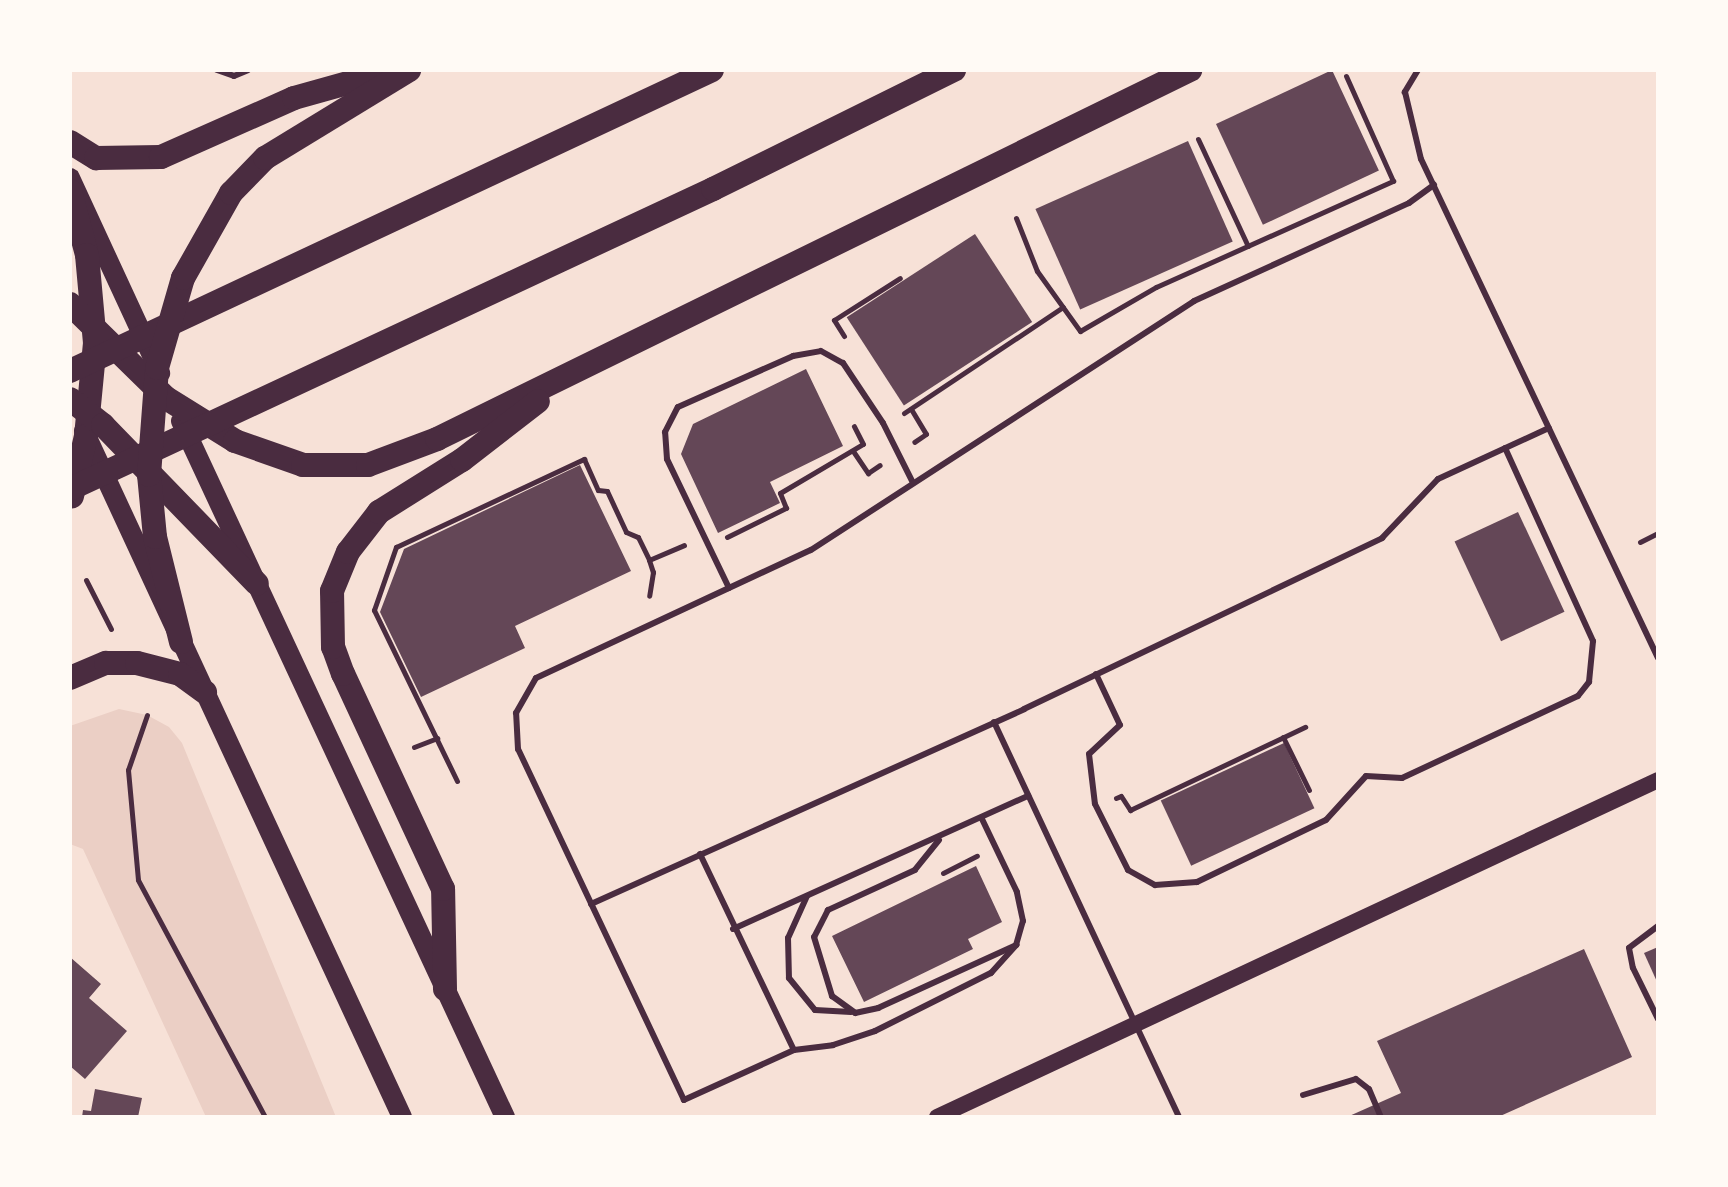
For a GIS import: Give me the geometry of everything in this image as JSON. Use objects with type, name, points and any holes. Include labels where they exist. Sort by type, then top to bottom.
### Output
[{"type":"highway","points":[[70,142],[96,158],[161,157],[294,98],[394,70]]},
{"type":"highway","points":[[181,642],[153,516],[149,475],[156,378],[176,298],[198,246],[231,193],[265,158],[409,70]]},
{"type":"highway","points":[[70,371],[712,70]]},
{"type":"highway","points":[[70,489],[713,189],[954,70]]},
{"type":"highway","points":[[70,191],[78,302],[95,327],[156,378],[174,405],[277,459],[341,468],[402,455],[1190,70]]},
{"type":"highway","points":[[70,505],[79,413],[95,327]]},
{"type":"highway","points":[[445,989],[443,889],[343,674],[333,647],[332,591],[348,552],[379,512],[462,460],[577,371]]},
{"type":"highway","points":[[79,413],[208,531],[257,584]]},
{"type":"highway","points":[[70,678],[106,663],[137,663],[180,674],[205,692]]},
{"type":"main road","points":[[70,178],[118,283],[156,378]]},
{"type":"main road","points":[[174,405],[505,1117]]},
{"type":"main road","points":[[79,413],[128,527],[402,1117]]},
{"type":"main road","points":[[937,1117],[1658,780]]},
{"type":"lane","points":[[217,70],[234,76],[248,70]]},
{"type":"lane","points":[[1418,70],[1405,92],[1421,159],[1658,658]]},
{"type":"lane","points":[[982,819],[1017,892],[1023,921],[1016,945],[991,973],[875,1031],[833,1045],[794,1050],[684,1100],[518,749],[516,713],[536,678],[811,550],[1194,301],[1409,203],[1434,185]]},
{"type":"lane","points":[[729,588],[667,459],[665,432],[678,407],[793,356],[821,351],[843,363],[883,423],[913,483]]},
{"type":"lane","points":[[591,904],[994,722],[1382,538],[1438,479],[1549,428]]},
{"type":"lane","points":[[1096,674],[1120,725],[1089,754],[1095,804],[1128,870],[1155,885],[1197,882],[1326,820],[1366,776],[1402,778],[1578,696],[1589,682],[1593,661],[1587,625],[1505,448]]},
{"type":"lane","points":[[994,722],[1179,1117]]},
{"type":"lane","points":[[733,929],[905,848],[939,840],[1028,796]]},
{"type":"lane","points":[[855,1013],[832,996],[814,937],[828,910],[915,870],[939,840]]},
{"type":"lane","points":[[700,854],[733,929],[794,1050]]},
{"type":"lane","points":[[807,896],[788,938],[789,978],[815,1010],[855,1013],[891,1002],[1016,945]]},
{"type":"lane","points":[[1658,926],[1629,948],[1658,1019]]},
{"type":"lane","points":[[1303,1095],[1356,1079],[1369,1089],[1381,1117]]},
{"type":"path","points":[[1016,218],[1037,271],[1080,331],[1156,287],[1393,181],[1346,76]]},
{"type":"path","points":[[1198,139],[1248,246]]},
{"type":"path","points":[[850,345],[834,320],[900,278]]},
{"type":"path","points":[[897,418],[1063,307]]},
{"type":"path","points":[[721,539],[786,508],[780,493],[863,444],[851,420]]},
{"type":"path","points":[[457,781],[374,610],[396,547],[584,459],[598,490],[607,491],[626,532],[638,537],[649,560],[653,572],[649,596]]},
{"type":"path","points":[[1640,542],[1658,533]]},
{"type":"path","points":[[649,560],[692,542]]},
{"type":"path","points":[[86,580],[111,629]]},
{"type":"path","points":[[147,715],[128,770],[138,880],[265,1117]]},
{"type":"path","points":[[1109,801],[1121,796],[1130,810],[1305,727]]},
{"type":"path","points":[[1283,737],[1309,790]]},
{"type":"path","points":[[414,747],[437,738]]},
{"type":"shaded area","points":[[119,709],[147,715],[169,727],[182,743],[336,1117],[206,1117],[83,849],[70,844],[70,726]]},
{"type":"building","points":[[1332,70],[1379,171],[1263,225],[1216,124]]},
{"type":"building","points":[[1188,141],[1233,241],[1080,309],[1035,209]]},
{"type":"building","points":[[975,234],[1032,322],[904,405],[847,317]]},
{"type":"building","points":[[806,369],[843,446],[770,482],[780,503],[718,533],[681,454],[693,424]]},
{"type":"building","points":[[580,465],[631,571],[515,626],[525,648],[421,697],[380,612],[404,549]]},
{"type":"building","points":[[1518,512],[1564,612],[1501,641],[1455,542]]},
{"type":"building","points":[[1284,743],[1314,808],[1191,866],[1161,800]]},
{"type":"building","points":[[976,866],[1002,922],[968,939],[973,949],[864,1002],[832,936]]},
{"type":"building","points":[[1658,947],[1658,984],[1644,953]]},
{"type":"building","points":[[1584,949],[1632,1057],[1498,1117],[1347,1117],[1401,1093],[1377,1041]]},
{"type":"building","points":[[70,957],[101,984],[89,998],[127,1031],[85,1079],[70,1066]]},
{"type":"building","points":[[95,1089],[142,1098],[138,1117],[82,1117],[83,1110],[91,1111]]}]
